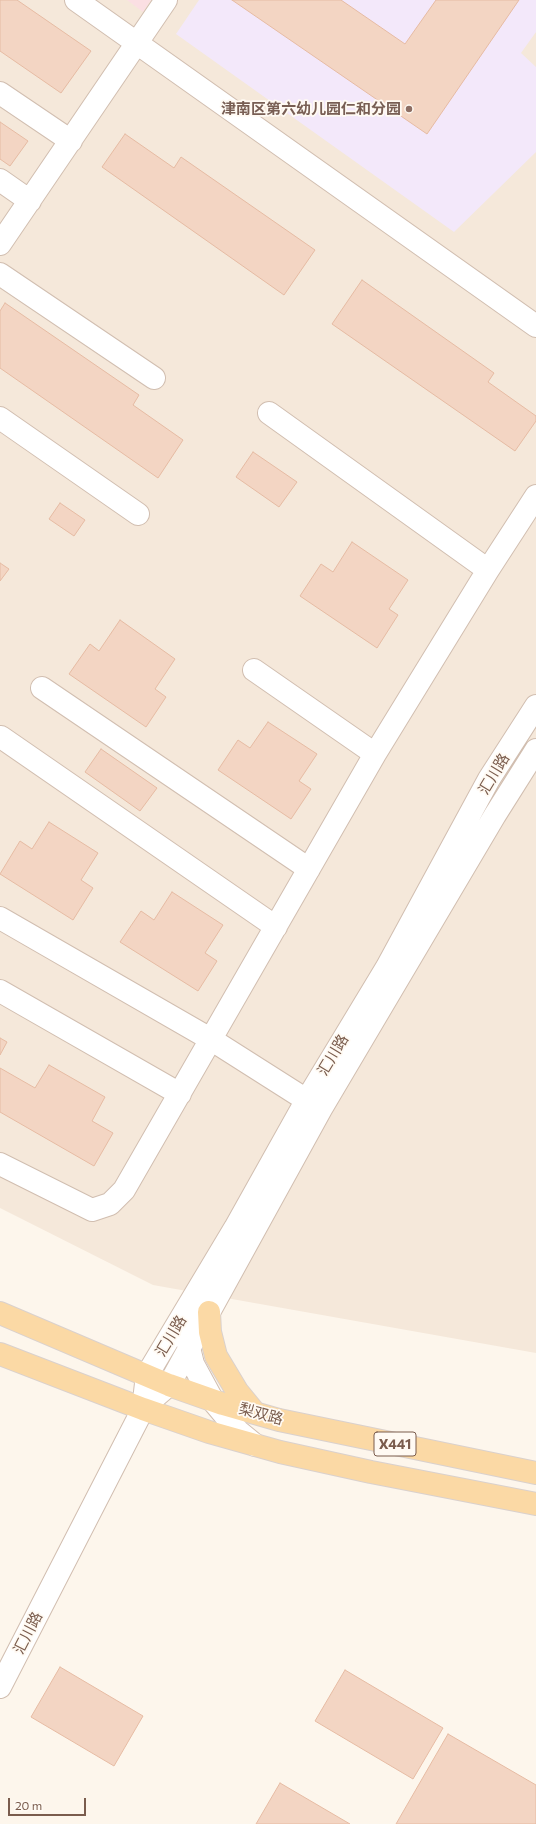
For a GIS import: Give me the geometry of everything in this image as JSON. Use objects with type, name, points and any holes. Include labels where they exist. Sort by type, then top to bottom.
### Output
[{"type":"main road","points":[[199,1308],[210,1332],[216,1356],[237,1391],[255,1413]]},
{"type":"main road","name":"梨双路","points":[[0,1313],[213,1401],[287,1422],[536,1473]]},
{"type":"main road","name":"梨双路","points":[[0,1354],[209,1432],[280,1452],[371,1472],[536,1504]]},
{"type":"street","points":[[76,0],[536,326]]},
{"type":"street","points":[[0,244],[166,0]]},
{"type":"street","points":[[0,93],[70,141]]},
{"type":"street","points":[[0,180],[30,201]]},
{"type":"street","points":[[0,274],[154,378]]},
{"type":"street","points":[[269,413],[488,570]]},
{"type":"street","points":[[0,418],[138,514]]},
{"type":"street","points":[[0,1164],[92,1210],[110,1204],[124,1190],[212,1040],[375,754],[488,570],[536,496]]},
{"type":"street","points":[[254,670],[375,754]]},
{"type":"street","points":[[42,688],[309,869]]},
{"type":"street","name":"汇川路","points":[[143,1408],[147,1375],[199,1308],[314,1105],[489,779],[536,706]]},
{"type":"street","points":[[1,737],[276,927]]},
{"type":"street","name":"汇川路","points":[[314,1105],[536,750]]},
{"type":"street","points":[[0,918],[212,1040],[314,1105]]},
{"type":"street","points":[[0,991],[180,1094]]},
{"type":"street","name":"汇川路","points":[[0,1687],[143,1408],[169,1384],[188,1350],[199,1308]]},
{"type":"street","points":[[188,1350],[196,1370],[213,1401],[238,1431],[256,1445]]},
{"type":"shaded area","points":[[0,0],[536,0],[536,1353],[153,1285],[0,1208]]},
{"type":"shaded area","points":[[127,0],[151,0],[143,12]]},
{"type":"shaded area","name":"津南区第六幼儿园仁和分园","points":[[199,0],[536,0],[536,32],[521,53],[536,67],[536,152],[454,232],[176,34]]},
{"type":"building","points":[[0,0],[17,0],[91,51],[61,93],[0,51]]},
{"type":"building","points":[[232,0],[341,0],[405,44],[436,0],[519,0],[427,134]]},
{"type":"building","points":[[0,122],[28,141],[10,166],[0,159]]},
{"type":"building","points":[[125,134],[174,168],[181,157],[315,250],[284,295],[102,167]]},
{"type":"building","points":[[362,280],[494,373],[488,382],[536,416],[536,421],[515,451],[332,324]]},
{"type":"building","points":[[5,303],[139,395],[133,405],[183,440],[158,478],[0,368],[0,311]]},
{"type":"building","points":[[253,452],[297,482],[279,507],[236,477]]},
{"type":"building","points":[[60,503],[85,520],[74,536],[49,519]]},
{"type":"building","points":[[352,542],[408,580],[389,609],[398,615],[377,648],[300,596],[321,564],[333,572]]},
{"type":"building","points":[[0,563],[9,569],[0,581]]},
{"type":"building","points":[[120,620],[175,659],[155,689],[166,697],[146,727],[69,674],[90,644],[99,651]]},
{"type":"building","points":[[268,722],[317,754],[299,781],[311,789],[291,819],[218,770],[238,740],[250,748]]},
{"type":"building","points":[[101,749],[157,788],[140,811],[85,772]]},
{"type":"building","points":[[49,822],[98,853],[81,880],[93,888],[73,920],[0,874],[20,841],[32,849]]},
{"type":"building","points":[[172,892],[223,925],[205,953],[217,961],[198,991],[120,942],[141,911],[154,920]]},
{"type":"building","points":[[0,1038],[7,1042],[0,1055]]},
{"type":"building","points":[[49,1065],[105,1097],[92,1121],[113,1133],[94,1166],[0,1112],[0,1068],[35,1088]]},
{"type":"building","points":[[60,1667],[143,1716],[114,1766],[31,1717]]},
{"type":"building","points":[[345,1670],[443,1728],[413,1779],[315,1721]]},
{"type":"building","points":[[448,1734],[536,1785],[536,1824],[396,1824]]},
{"type":"building","points":[[280,1783],[350,1824],[256,1824]]},
{"type":"place","name":"津南区第六幼儿园仁和分园","points":[[409,109]]}]
